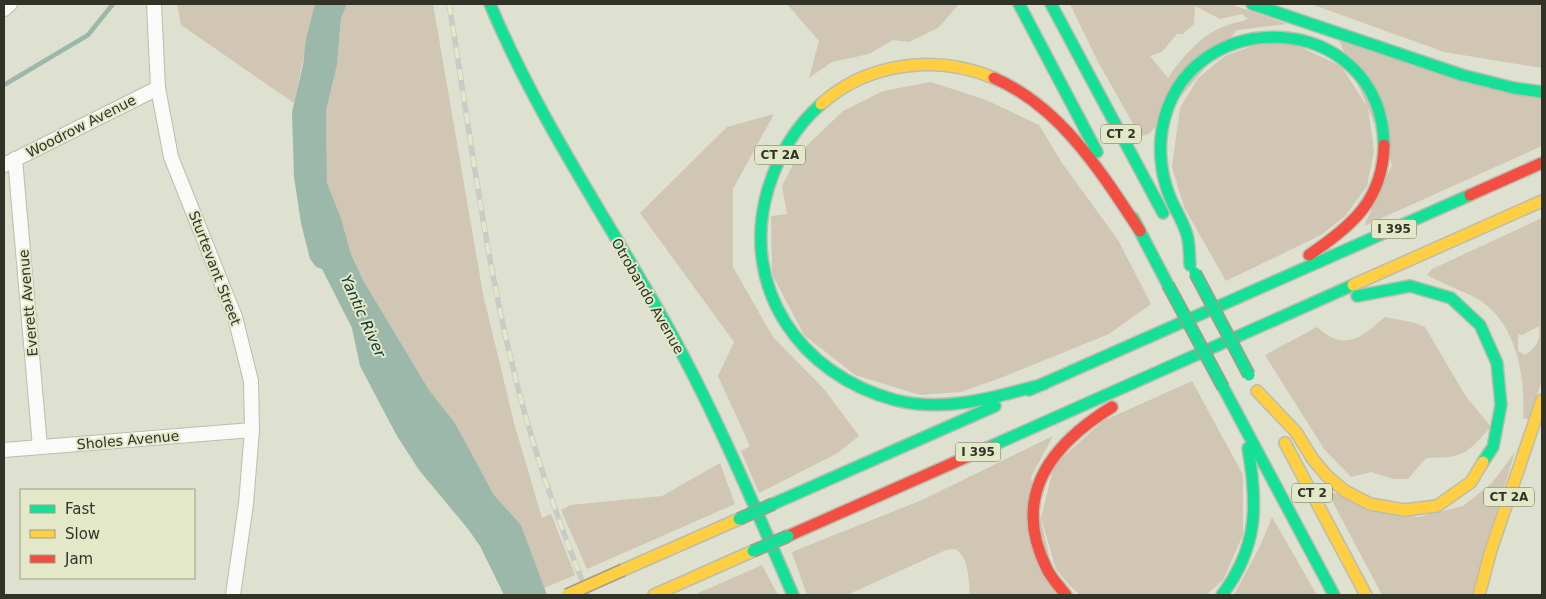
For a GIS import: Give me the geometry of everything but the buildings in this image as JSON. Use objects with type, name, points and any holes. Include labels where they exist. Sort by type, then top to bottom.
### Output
[{"type":"main road","name":"Otrobando Avenue","points":[[490,4],[508,51],[535,105],[661,315],[704,392],[793,595]]},
{"type":"main road","name":"CT 2","points":[[1018,4],[1334,595]]},
{"type":"main road","name":"CT 2","points":[[1051,4],[1366,595]]},
{"type":"main road","points":[[1252,4],[1455,73],[1514,88],[1542,92]]},
{"type":"main road","points":[[1193,269],[1188,235],[1170,198],[1161,160],[1164,121],[1180,84],[1191,69],[1208,54],[1243,38],[1268,34],[1287,35],[1309,40],[1328,50],[1359,74],[1370,88],[1377,106],[1384,143],[1380,178],[1365,207],[1343,230],[1246,294]]},
{"type":"main road","name":"CT 2A","points":[[1044,384],[957,403],[931,405],[911,403],[883,397],[852,385],[831,372],[812,355],[796,339],[776,308],[765,279],[760,252],[760,226],[764,202],[773,170],[785,145],[801,122],[816,107],[837,91],[862,78],[888,69],[914,64],[963,67],[1007,84],[1034,101],[1053,117],[1102,177],[1140,232]]},
{"type":"main road","name":"I 395","points":[[567,595],[1542,163]]},
{"type":"main road","name":"I 395","points":[[654,595],[1542,201]]},
{"type":"main road","points":[[1301,308],[1338,303],[1378,290],[1426,288],[1455,296],[1474,310],[1496,332]]},
{"type":"main road","points":[[1066,595],[1051,576],[1037,547],[1033,522],[1037,487],[1049,460],[1068,437],[1086,421],[1129,399],[1168,368]]},
{"type":"main road","points":[[1257,390],[1297,432],[1314,461],[1330,478],[1352,495],[1374,505],[1404,510],[1443,504],[1472,490],[1493,469]]},
{"type":"main road","name":"CT 2A","points":[[1479,595],[1488,561],[1542,400]]},
{"type":"main road","points":[[1222,595],[1243,565],[1254,532],[1254,483],[1242,423]]},
{"type":"street","points":[[4,9],[10,4]]},
{"type":"street","name":"Sturtevant Street","points":[[154,4],[158,88],[171,157],[235,317],[251,381],[252,430],[246,504],[232,595]]},
{"type":"street","name":"Woodrow Avenue","points":[[10,162],[158,88]]},
{"type":"street","name":"Everett Avenue","points":[[10,162],[40,446]]},
{"type":"street","name":"Sholes Avenue","points":[[4,450],[252,430]]},
{"type":"shaded area","points":[[177,4],[315,4],[294,103],[181,25]]},
{"type":"shaded area","points":[[347,4],[433,4],[483,294],[514,423],[542,518],[551,514],[575,575],[544,588],[521,525],[494,495],[455,423],[429,390],[363,280],[351,254],[341,218],[327,183],[326,111],[337,65],[341,18]]},
{"type":"shaded area","points":[[787,4],[959,4],[938,28],[909,42],[893,40],[869,54],[832,62],[809,78],[819,41]]},
{"type":"shaded area","points":[[1070,4],[1230,4],[1287,24],[1237,30],[1149,134],[1140,136],[1098,62]],"holes":[[[1195,6],[1220,19],[1242,14],[1248,19],[1225,26],[1208,35],[1186,55],[1168,78],[1150,56],[1162,52],[1177,34],[1183,34],[1194,24]]]},
{"type":"shaded area","points":[[1311,4],[1542,4],[1542,68],[1444,52]]},
{"type":"shaded area","points":[[1339,40],[1542,99],[1542,146],[1364,226],[1392,165]]},
{"type":"shaded area","points":[[1289,42],[1341,66],[1368,108],[1374,151],[1367,186],[1345,216],[1321,235],[1226,281],[1184,207],[1172,167],[1180,108],[1198,78],[1225,56],[1255,45]]},
{"type":"shaded area","points":[[931,82],[986,100],[1039,125],[1062,163],[1118,240],[1151,304],[1109,334],[1003,377],[961,392],[920,395],[855,375],[804,335],[772,274],[771,216],[787,214],[782,186],[799,153],[843,111],[883,91]]},
{"type":"shaded area","points":[[774,114],[733,189],[733,267],[773,337],[824,389],[859,436],[836,454],[759,493],[741,451],[750,446],[718,376],[734,342],[640,213],[727,127]]},
{"type":"shaded area","points":[[1542,218],[1542,380],[1529,420],[1523,418],[1523,385],[1516,351],[1501,320],[1490,308],[1476,298],[1427,275],[1432,269]],"holes":[[[1539,326],[1537,343],[1532,349],[1525,355],[1518,351],[1518,334],[1522,335]]]},
{"type":"shaded area","points":[[1385,317],[1425,327],[1465,395],[1491,427],[1464,453],[1450,457],[1426,458],[1408,479],[1394,479],[1371,472],[1351,477],[1324,449],[1265,355],[1317,327],[1336,339],[1345,341],[1353,339],[1361,336]]},
{"type":"shaded area","points":[[1192,381],[1243,475],[1243,535],[1223,580],[1206,595],[1080,595],[1056,569],[1041,518],[1054,465],[1103,421]]},
{"type":"shaded area","points":[[1053,436],[1031,477],[1058,595],[970,595],[966,563],[955,549],[946,550],[847,595],[807,595],[792,553],[794,551],[922,500]]},
{"type":"shaded area","points":[[1515,452],[1472,595],[1382,595],[1327,491],[1418,517],[1463,506],[1492,483]]},
{"type":"shaded area","points":[[720,463],[735,504],[587,569],[561,510],[571,505],[662,496]]},
{"type":"shaded area","points":[[1272,517],[1317,595],[1234,595],[1260,546]]},
{"type":"shaded area","points":[[762,565],[778,595],[694,595]]},
{"type":"water","name":"Yantic River","points":[[315,4],[347,4],[341,18],[337,65],[326,111],[327,183],[341,218],[351,254],[363,280],[429,390],[455,423],[494,495],[521,525],[547,595],[504,595],[480,546],[419,470],[397,436],[360,366],[352,328],[322,269],[316,267],[310,259],[301,223],[294,177],[292,112],[303,65],[306,39]]},
{"type":"waterway","points":[[4,85],[88,35],[113,4]]},
{"type":"railway","points":[[449,4],[487,242],[506,337],[524,411],[540,464],[588,595]]},
{"type":"traffic: fast","points":[[490,4],[508,45],[549,123],[680,349],[731,453],[793,595]]},
{"type":"traffic: fast","points":[[1019,4],[1097,152]]},
{"type":"traffic: fast","points":[[1051,4],[1163,213]]},
{"type":"traffic: fast","points":[[1252,4],[1462,75],[1514,88],[1542,92]]},
{"type":"traffic: fast","points":[[1190,265],[1187,235],[1169,195],[1164,177],[1161,139],[1162,130],[1178,88],[1206,58],[1241,41],[1280,37],[1318,46],[1351,67],[1375,100],[1384,145]]},
{"type":"traffic: fast","points":[[821,104],[795,132],[782,154],[768,189],[761,225],[762,260],[770,292],[785,322],[805,348],[831,370],[861,388],[895,400],[914,404],[933,405],[970,402],[1044,384]]},
{"type":"traffic: fast","points":[[1029,390],[1470,195]]},
{"type":"traffic: fast","points":[[1133,218],[1168,285]]},
{"type":"traffic: fast","points":[[1195,273],[1249,375]]},
{"type":"traffic: fast","points":[[1168,285],[1223,387]]},
{"type":"traffic: fast","points":[[987,448],[1353,285]]},
{"type":"traffic: fast","points":[[1357,296],[1410,286],[1451,298],[1480,325],[1497,363],[1501,405],[1493,447],[1483,462]]},
{"type":"traffic: fast","points":[[1223,387],[1334,595]]},
{"type":"traffic: fast","points":[[773,504],[995,406]]},
{"type":"traffic: fast","points":[[1222,595],[1243,560],[1249,542],[1254,507],[1248,448]]},
{"type":"traffic: fast","points":[[739,519],[773,504]]},
{"type":"traffic: fast","points":[[753,551],[788,536]]},
{"type":"traffic: slow","points":[[821,104],[840,90],[860,79],[881,71],[904,66],[950,66],[994,78]]},
{"type":"traffic: slow","points":[[1353,285],[1542,201]]},
{"type":"traffic: slow","points":[[1257,391],[1296,432],[1312,458],[1326,475],[1345,491],[1370,504],[1404,510],[1437,506],[1471,482],[1483,462]]},
{"type":"traffic: slow","points":[[1479,595],[1491,550],[1542,400]]},
{"type":"traffic: slow","points":[[1285,443],[1366,595]]},
{"type":"traffic: slow","points":[[623,570],[739,519]]},
{"type":"traffic: slow","points":[[654,595],[753,551]]},
{"type":"traffic: slow","points":[[567,595],[623,570]]},
{"type":"traffic: jam","points":[[994,78],[1018,90],[1040,106],[1059,124],[1094,164],[1140,231]]},
{"type":"traffic: jam","points":[[1309,255],[1339,233],[1362,210],[1378,181],[1384,145]]},
{"type":"traffic: jam","points":[[1470,195],[1542,163]]},
{"type":"traffic: jam","points":[[1066,595],[1048,571],[1036,541],[1033,517],[1036,494],[1043,474],[1071,437],[1112,407]]},
{"type":"traffic: jam","points":[[788,536],[987,448]]}]
